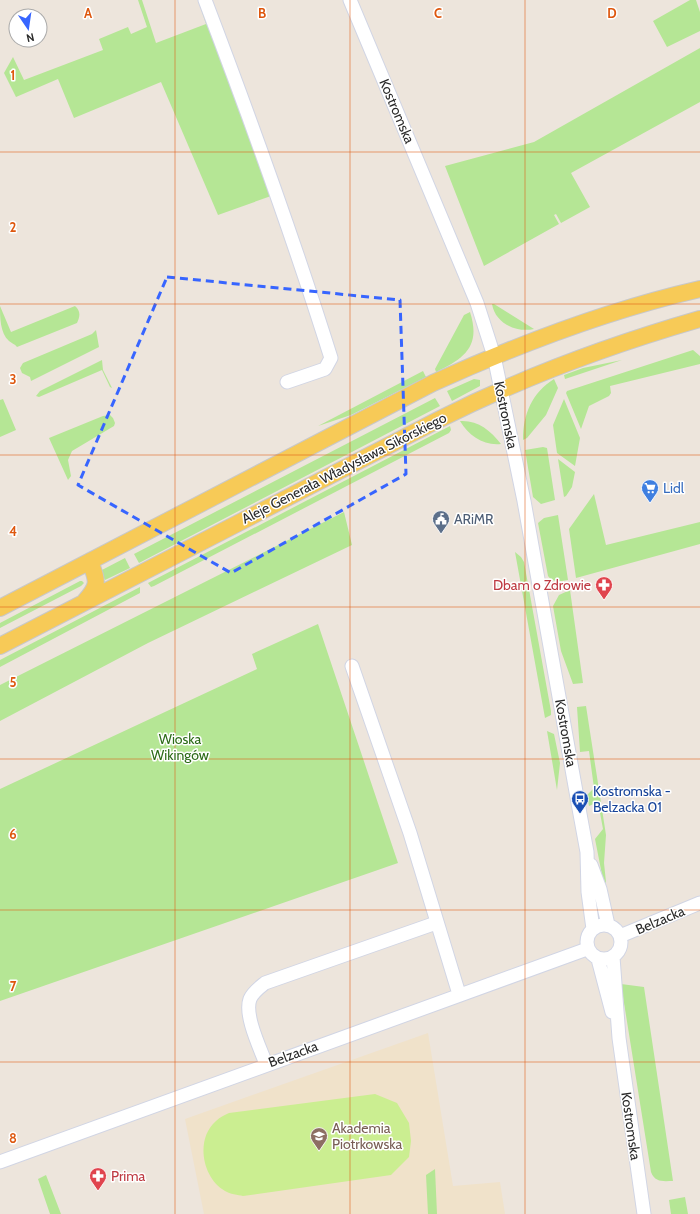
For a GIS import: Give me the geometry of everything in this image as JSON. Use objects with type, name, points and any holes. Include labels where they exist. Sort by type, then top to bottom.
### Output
[{"type":"main road","points":[[0,608],[433,383],[494,356],[557,332],[667,296],[700,289]]},
{"type":"main road","name":"Aleje Generała Władysława Sikorskiego","points":[[0,646],[438,420],[500,390],[613,348],[700,319]]},
{"type":"main road","points":[[84,602],[95,590],[97,583],[90,561]]},
{"type":"street","points":[[205,0],[240,91],[285,219],[331,358],[325,369],[287,382]]},
{"type":"street","name":"Kostromska","points":[[350,0],[477,303],[494,356],[524,501],[587,852],[588,892],[593,929]]},
{"type":"street","points":[[352,666],[412,839],[436,923],[459,994]]},
{"type":"street","name":"Kostromska","points":[[587,852],[600,889],[608,926]]},
{"type":"street","name":"Belzacka","points":[[620,936],[700,903]]},
{"type":"street","points":[[266,1064],[254,1030],[250,1009],[250,999],[261,986],[265,983],[436,923]]},
{"type":"street","points":[[600,926],[608,926],[616,929],[620,936],[620,948],[613,957],[606,960],[598,959],[592,955],[588,949],[586,940],[593,929],[600,926]]},
{"type":"street","name":"Belzacka","points":[[0,1162],[459,994],[588,949]]},
{"type":"street","name":"Kostromska","points":[[613,957],[619,1038],[644,1214]]},
{"type":"street","name":"Kostromska","points":[[598,959],[619,1038]]},
{"type":"highlighted area","points":[[167,277],[400,300],[406,474],[231,573],[78,485]]},
{"type":"shaded area","name":"Akademia Piotrkowska","points":[[428,1033],[453,1186],[500,1182],[505,1214],[204,1214],[185,1119]]},
{"type":"green space","points":[[138,0],[142,0],[156,43],[206,24],[201,9],[204,8],[271,196],[218,215],[161,82],[74,118],[58,79],[16,97],[4,73],[13,57],[24,80],[103,50],[99,39],[128,27],[131,34],[147,27]]},
{"type":"green space","points":[[690,0],[696,0],[700,12],[700,31],[667,47],[653,21]]},
{"type":"green space","points":[[700,48],[700,102],[571,173],[590,207],[561,223],[556,214],[554,215],[559,224],[484,266],[445,166],[534,142]]},
{"type":"green space","points":[[492,304],[534,329],[520,329],[507,325],[497,316]]},
{"type":"green space","points":[[0,306],[11,332],[75,306],[79,312],[79,316],[77,323],[17,347],[6,338],[4,334],[1,325]]},
{"type":"green space","points":[[470,312],[473,324],[473,334],[472,342],[468,350],[455,362],[436,372],[435,369],[464,315]]},
{"type":"green space","points":[[96,330],[99,347],[31,381],[30,377],[22,373],[20,368],[23,363],[92,334]]},
{"type":"green space","points":[[693,350],[700,356],[700,364],[610,386],[611,393],[609,396],[589,406],[581,429],[566,393],[567,391]]},
{"type":"green space","points":[[102,360],[103,370],[112,388],[110,387],[102,370],[39,397],[36,396],[40,391]]},
{"type":"green space","points":[[622,360],[565,379],[564,375],[583,368]]},
{"type":"green space","points":[[423,371],[426,377],[351,415],[318,426]]},
{"type":"green space","points":[[474,379],[480,380],[480,386],[452,401],[447,391]]},
{"type":"green space","points":[[554,379],[558,388],[546,415],[527,438],[523,440],[523,430],[530,405],[540,391]]},
{"type":"green space","points":[[435,398],[440,406],[139,563],[134,554]]},
{"type":"green space","points":[[3,399],[16,430],[0,437],[0,400]]},
{"type":"green space","points":[[564,399],[580,438],[575,466],[557,453],[553,425]]},
{"type":"green space","points":[[110,415],[115,423],[114,426],[72,451],[68,460],[71,476],[68,480],[49,438],[103,416]]},
{"type":"green space","points":[[460,421],[478,424],[488,430],[501,444],[483,442],[472,435]]},
{"type":"green space","points":[[450,426],[451,430],[449,433],[154,586],[151,587],[148,583]]},
{"type":"green space","points":[[543,447],[547,448],[555,500],[541,504],[533,497],[525,450]]},
{"type":"green space","points":[[558,459],[575,472],[572,487],[564,497]]},
{"type":"green space","points":[[594,494],[606,545],[700,522],[700,544],[576,578],[569,529]]},
{"type":"green space","points":[[344,512],[352,545],[148,643],[0,721],[0,685]]},
{"type":"green space","points":[[558,515],[568,580],[559,581],[548,576],[538,523],[544,518]]},
{"type":"green space","points":[[515,552],[524,562],[551,711],[551,715],[545,718]]},
{"type":"green space","points":[[125,558],[130,568],[105,580],[100,571]]},
{"type":"green space","points":[[80,581],[84,583],[81,586],[0,628],[0,623]]},
{"type":"green space","points":[[140,587],[140,593],[0,667],[0,660]]},
{"type":"green space","points":[[570,590],[583,683],[573,684],[561,651],[553,606],[559,595]]},
{"type":"green space","name":"Wioska Wikingów","points":[[318,624],[398,863],[0,1001],[0,789],[257,669],[252,654]]},
{"type":"green space","points":[[586,706],[606,835],[604,863],[606,882],[604,885],[595,839],[603,829],[598,802],[589,806],[587,795],[594,788],[589,751],[580,752],[577,707]]},
{"type":"green space","points":[[547,731],[554,734],[560,763],[557,790]]},
{"type":"green space","points":[[621,984],[644,987],[673,1181],[657,1180],[651,1172]]},
{"type":"green space","points":[[375,1094],[397,1103],[409,1123],[411,1141],[409,1157],[391,1175],[243,1196],[225,1191],[217,1185],[211,1177],[204,1158],[205,1138],[209,1129],[221,1117],[229,1113]]},
{"type":"green space","points":[[435,1169],[437,1214],[428,1214],[426,1175]]},
{"type":"green space","points":[[46,1175],[61,1214],[50,1214],[38,1179]]},
{"type":"green space","points":[[685,1197],[688,1214],[671,1214],[669,1200]]},
{"type":"place","name":"Lidl","points":[[650,503]]},
{"type":"place","name":"ARiMR","points":[[441,534]]},
{"type":"place","name":"Dbam o Zdrowie","points":[[604,600]]},
{"type":"place","name":"Kostromska - Belzacka 01","points":[[580,814]]},
{"type":"place","name":"Akademia Piotrkowska","points":[[319,1151]]},
{"type":"place","name":"Prima","points":[[98,1191]]}]
